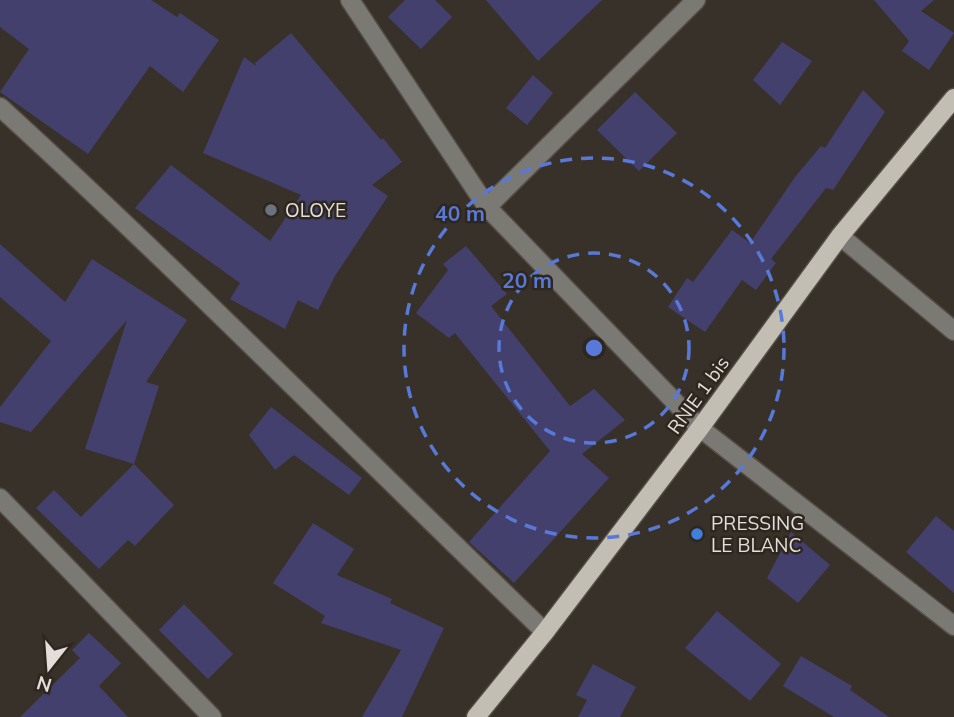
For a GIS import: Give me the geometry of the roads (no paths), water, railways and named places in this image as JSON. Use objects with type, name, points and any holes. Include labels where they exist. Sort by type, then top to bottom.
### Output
[{"type":"main road","name":"RNIE 1 bis","points":[[476,717],[545,632],[700,428],[840,236],[954,98]]},
{"type":"street","points":[[487,207],[696,0]]},
{"type":"street","points":[[356,3],[487,207],[700,428],[954,626]]},
{"type":"street","points":[[0,107],[114,212],[545,632]]},
{"type":"street","points":[[840,236],[954,331]]},
{"type":"street","points":[[0,498],[212,717]]},
{"type":"place","name":"OLOYE","points":[[271,210]]},
{"type":"place","name":"PRESSING LE BLANC","points":[[697,534]]}]
